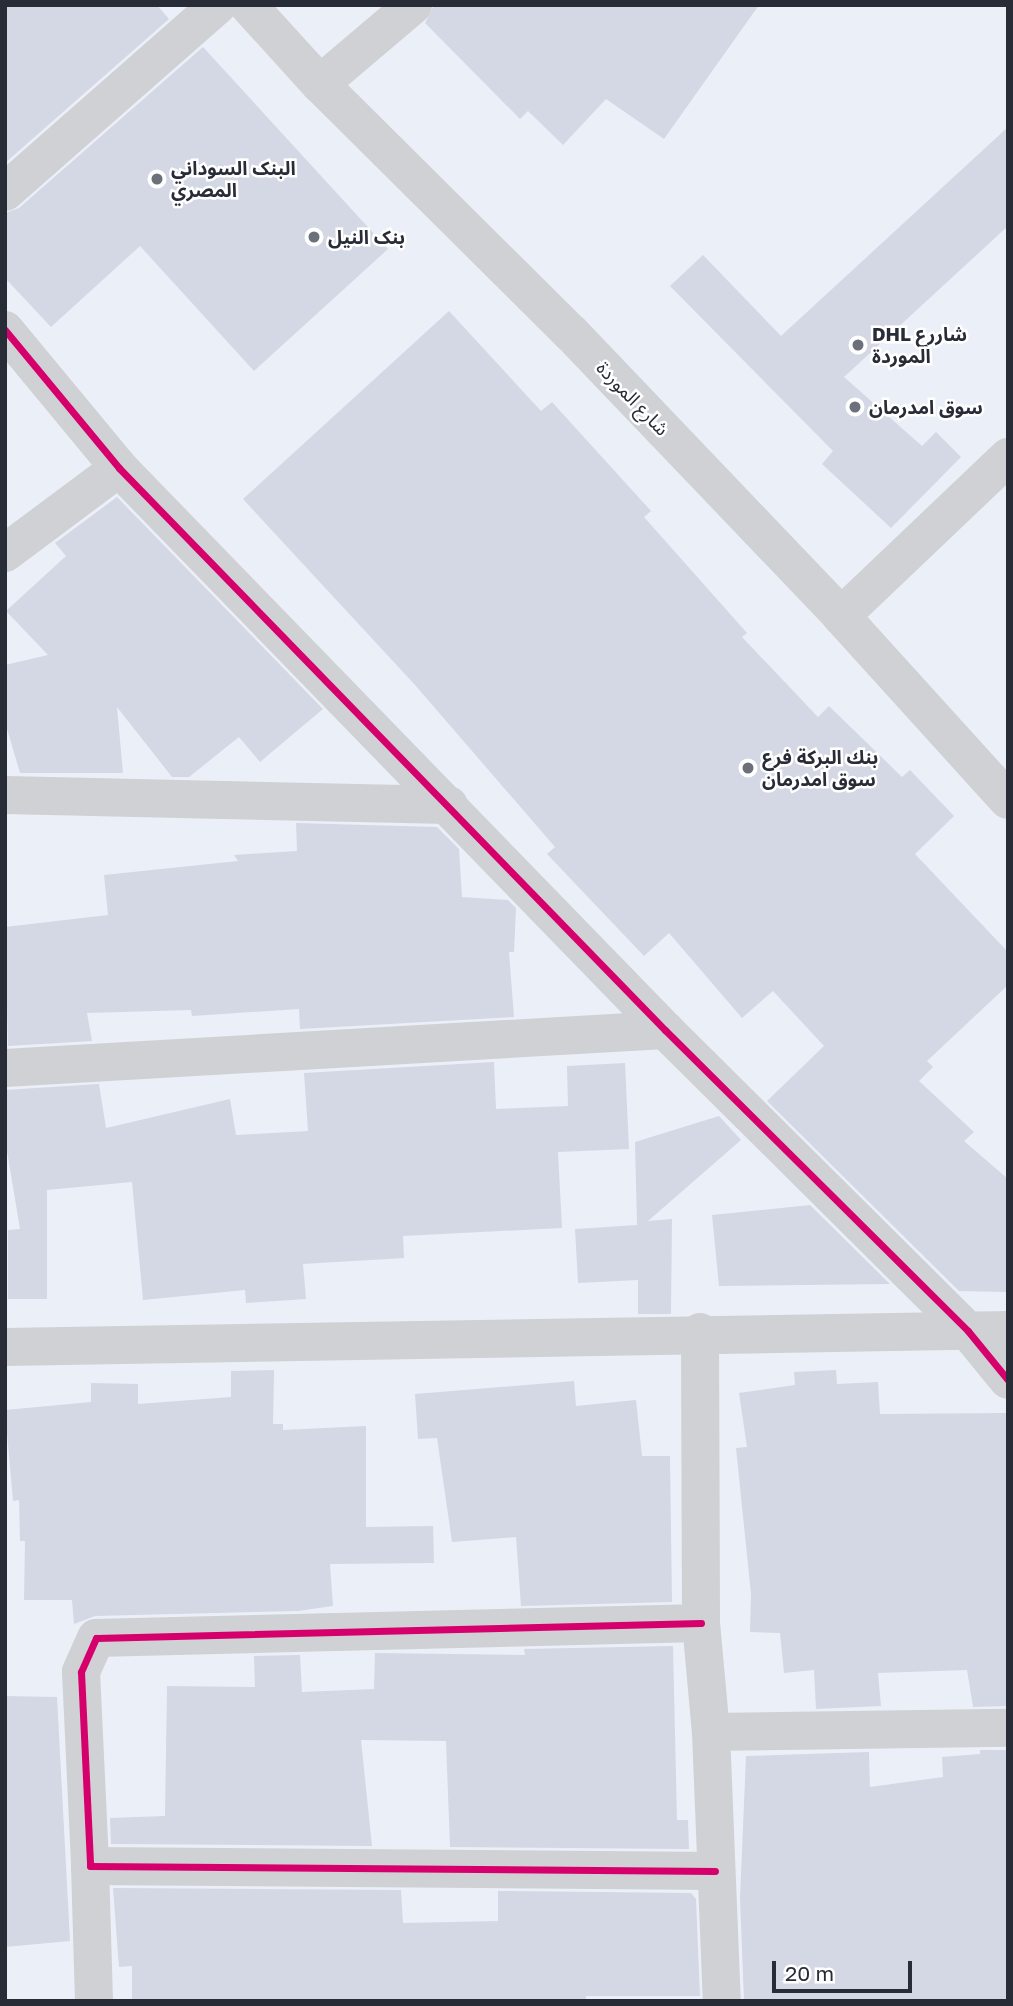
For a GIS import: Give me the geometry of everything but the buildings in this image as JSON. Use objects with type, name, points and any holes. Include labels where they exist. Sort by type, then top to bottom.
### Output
[{"type":"street","points":[[5,192],[218,5]]},
{"type":"street","name":"شارع الموردة","points":[[248,5],[320,84],[571,333],[841,616],[1008,800]]},
{"type":"street","points":[[320,84],[413,5]]},
{"type":"street","points":[[5,330],[119,468],[665,1030],[968,1331],[1008,1380]]},
{"type":"street","points":[[841,616],[1008,457]]},
{"type":"street","points":[[5,552],[119,468]]},
{"type":"street","points":[[5,795],[449,805]]},
{"type":"street","points":[[5,1068],[665,1030]]},
{"type":"street","points":[[5,1347],[700,1332],[1008,1329]]},
{"type":"street","points":[[700,1332],[701,1623],[711,1732],[722,2001]]},
{"type":"street","points":[[94,2001],[81,1672],[96,1638],[701,1623]]},
{"type":"street","points":[[711,1732],[1008,1728]]},
{"type":"street","points":[[90,1867],[715,1871]]},
{"type":"cycle path","points":[[5,330],[119,468],[665,1030],[968,1331],[1008,1380]]},
{"type":"cycle path","points":[[701,1623],[96,1638],[81,1672],[90,1866],[715,1871]]},
{"type":"place","name":"البنک السوداني المصري","points":[[157,179]]},
{"type":"place","name":"بنک النيل","points":[[314,237]]},
{"type":"place","name":"DHL شاررع الموردة","points":[[858,345]]},
{"type":"place","name":"سوق امدرمان","points":[[855,407]]},
{"type":"place","name":"بنك البركة فرع سوق امدرمان","points":[[748,768]]}]
